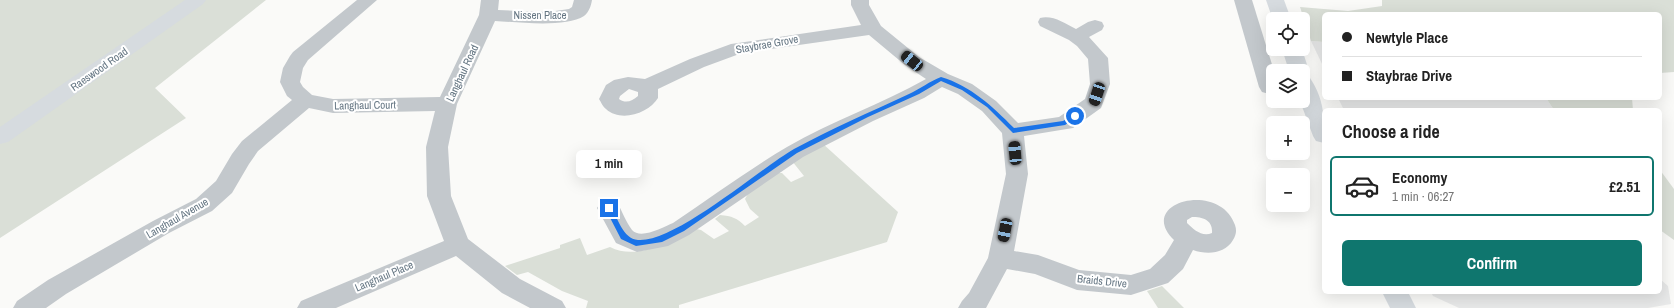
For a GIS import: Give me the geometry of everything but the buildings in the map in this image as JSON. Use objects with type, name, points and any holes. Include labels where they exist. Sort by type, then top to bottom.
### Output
[{"type":"street","name":"Raeswood Road","points":[[0,137],[197,0]]},
{"type":"street","points":[[305,100],[294,91],[290,82],[293,68],[300,56],[368,0]]},
{"type":"street","name":"Nissen Place","points":[[489,8],[552,17],[569,16],[581,10],[583,0]]},
{"type":"street","points":[[860,0],[860,4],[872,30],[912,61],[941,79],[965,89],[989,106],[1013,131],[1017,174],[1000,258],[978,300],[971,308]]},
{"type":"street","points":[[1243,0],[1266,78]]},
{"type":"street","points":[[1275,0],[1279,12]]},
{"type":"street","name":"Langhaul Road","points":[[458,244],[439,196],[437,147],[447,104],[462,74],[489,8]]},
{"type":"street","points":[[1013,131],[1065,123],[1094,103],[1100,84],[1098,58],[1084,42],[1076,36],[1047,22]]},
{"type":"street","points":[[1076,36],[1096,26]]},
{"type":"street","name":"Staybrae Grove","points":[[645,86],[697,63],[738,48],[872,30]]},
{"type":"street","points":[[609,208],[624,237],[636,243],[659,240],[681,229],[795,152],[866,116],[917,93],[941,79]]},
{"type":"street","name":"Langhaul Court","points":[[305,100],[333,106],[447,104]]},
{"type":"street","name":"Langhaul Avenue","points":[[26,308],[57,287],[161,227],[204,205],[224,187],[240,158],[250,146],[305,100]]},
{"type":"street","points":[[1310,101],[1322,131]]},
{"type":"street","name":"Braids Drive","points":[[1000,258],[1038,265],[1077,280],[1131,285],[1159,276],[1174,262],[1187,238]]},
{"type":"street","points":[[458,244],[511,286],[553,308]]},
{"type":"street","name":"Langhaul Place","points":[[310,308],[458,244]]},
{"type":"street","points":[[1395,294],[1403,308]]},
{"type":"shaded area","points":[[0,0],[266,0],[155,88],[186,118],[0,238]]},
{"type":"shaded area","points":[[1382,0],[1674,0],[1674,72],[1662,73],[1662,12],[1322,12],[1322,42],[1311,41],[1310,12],[1302,12],[1300,7],[1348,11],[1382,6]]},
{"type":"shaded area","points":[[1311,41],[1322,42],[1322,64]]},
{"type":"shaded area","points":[[1339,100],[1547,100],[1553,108],[1343,108]]},
{"type":"shaded area","points":[[1547,100],[1632,100],[1633,108],[1553,108]]},
{"type":"shaded area","points":[[822,143],[898,212],[887,242],[679,305],[679,308],[586,308],[588,301],[562,291],[528,272],[517,275],[505,266],[560,248],[560,245],[580,238],[587,255],[610,247],[620,251],[642,251],[665,244],[696,229],[701,230],[714,239],[729,231],[715,219],[720,215],[728,216],[737,219],[745,226],[759,217],[750,209],[745,199],[749,192],[776,173],[782,173],[791,182],[804,176],[792,161]]},
{"type":"shaded area","points":[[1662,173],[1674,189],[1674,240],[1662,231]]},
{"type":"shaded area","points":[[1662,281],[1668,286],[1671,304],[1648,308],[1459,308],[1433,296],[1432,294],[1662,294]]},
{"type":"shaded area","points":[[1162,286],[1184,308],[1158,308],[1147,291]]},
{"type":"route","points":[[609,208],[624,237],[636,243],[659,240],[681,229],[795,152],[866,116],[917,93],[941,79],[965,89],[989,106],[1013,131],[1065,123],[1075,116]]}]
